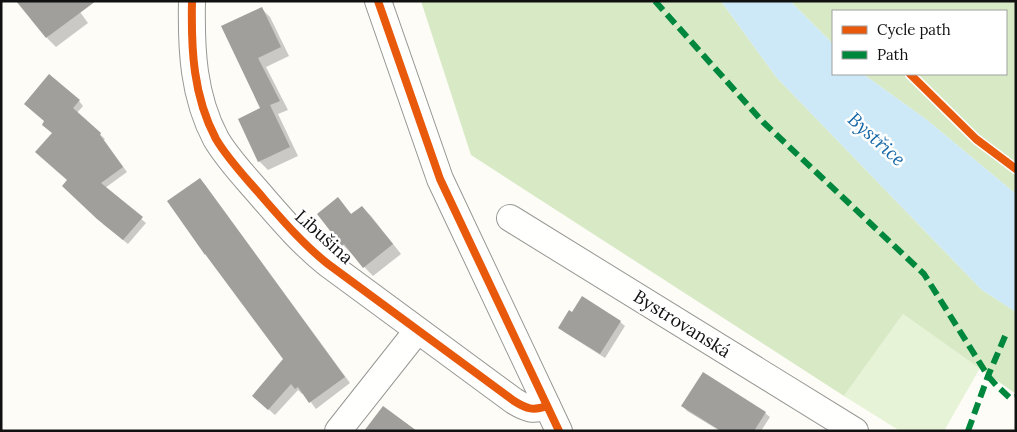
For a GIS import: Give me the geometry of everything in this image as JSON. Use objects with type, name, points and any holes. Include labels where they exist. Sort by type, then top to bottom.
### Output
[{"type":"street","name":"Libušina","points":[[192,1],[193,57],[198,93],[209,124],[222,148],[287,225],[317,256],[523,407],[532,410],[548,406]]},
{"type":"street","points":[[378,1],[440,179],[559,431]]},
{"type":"street","name":"Bystrovanská","points":[[510,218],[855,431]]},
{"type":"street","points":[[338,431],[417,331]]},
{"type":"green space","points":[[421,1],[721,1],[777,78],[982,290],[1016,312],[1016,394],[903,314],[844,396],[471,155]]},
{"type":"green space","points":[[790,1],[1016,1],[1016,194],[927,120],[864,75],[1007,75],[1007,10],[832,10],[832,43]]},
{"type":"green space","points":[[903,314],[980,368],[944,431],[900,431],[844,396]]},
{"type":"water","name":"Bystřice","points":[[721,1],[790,1],[832,43],[832,75],[864,75],[927,120],[1016,194],[1016,312],[982,290],[777,78]]},
{"type":"building","points":[[16,1],[96,1],[46,38]]},
{"type":"building","points":[[262,7],[281,47],[258,58],[280,101],[270,105],[290,147],[258,162],[238,119],[260,108],[221,26]]},
{"type":"building","points":[[49,74],[80,100],[73,108],[101,133],[100,135],[123,167],[101,183],[143,217],[123,240],[97,219],[62,186],[67,180],[35,152],[52,133],[42,125],[44,121],[24,104]]},
{"type":"building","points":[[200,178],[345,377],[309,403],[298,387],[295,389],[291,384],[268,410],[252,396],[283,359],[167,201]]},
{"type":"building","points":[[338,197],[351,214],[362,206],[393,244],[363,268],[344,244],[342,246],[317,214]]},
{"type":"building","points":[[582,296],[621,321],[600,354],[558,328],[569,310],[572,312]]},
{"type":"building","points":[[703,372],[766,412],[754,431],[721,431],[681,406]]},
{"type":"building","points":[[383,406],[417,431],[364,431]]},
{"type":"marked path","points":[[655,1],[763,122],[924,274],[988,376],[1010,398],[1016,397]]},
{"type":"marked path","points":[[968,431],[1006,334]]},
{"type":"cycle path","points":[[192,1],[192,37],[195,72],[202,106],[208,123],[227,155],[272,208],[319,257],[514,401],[530,408],[547,406]]},
{"type":"cycle path","points":[[378,1],[440,179],[559,431]]},
{"type":"cycle path","points":[[911,75],[976,139],[1016,169]]}]
